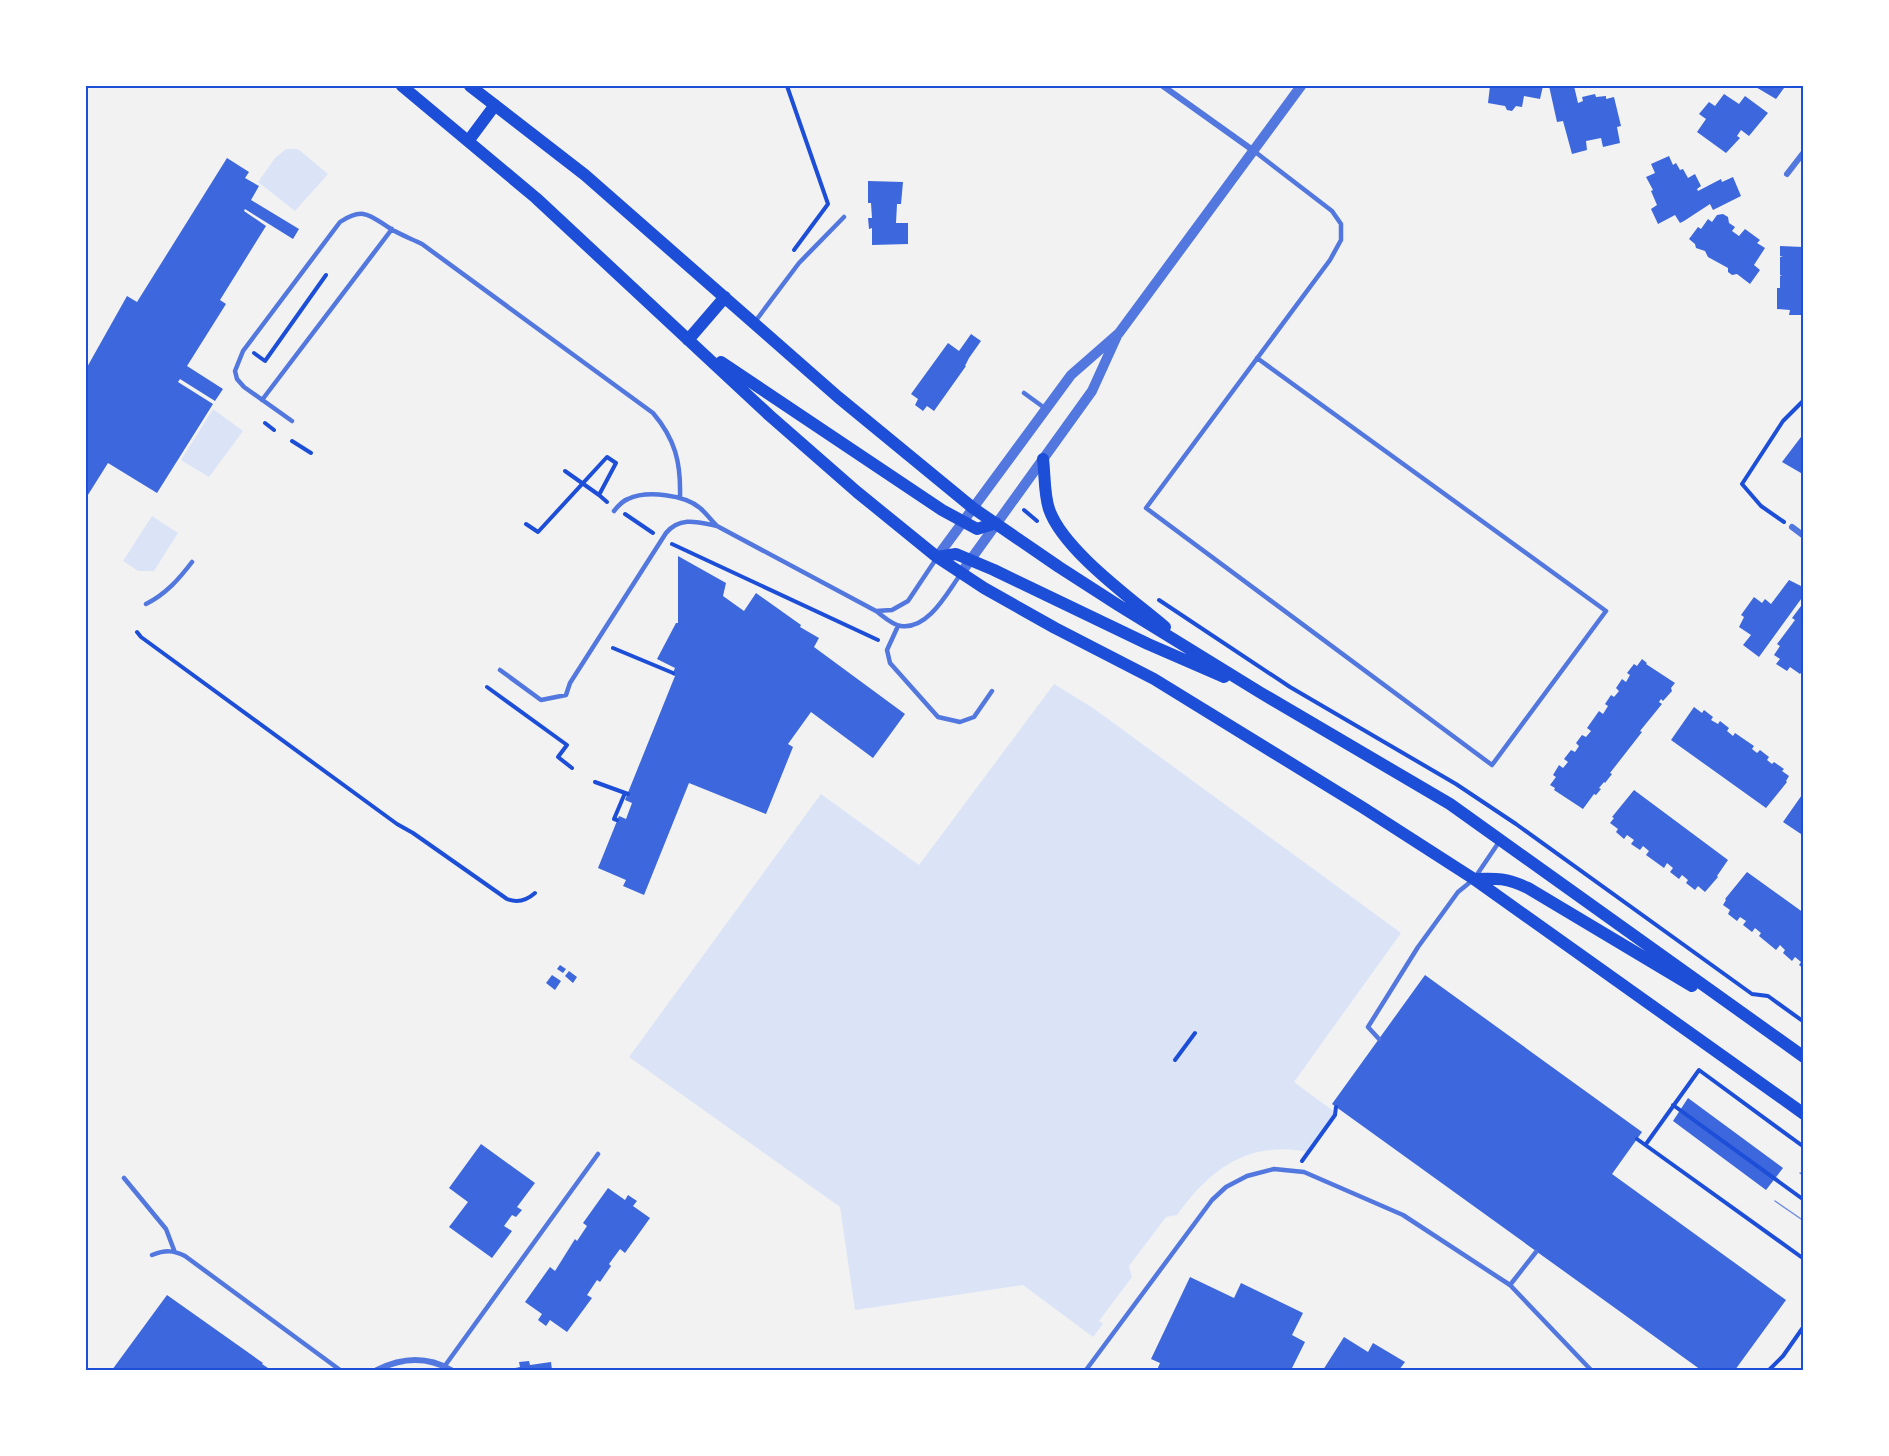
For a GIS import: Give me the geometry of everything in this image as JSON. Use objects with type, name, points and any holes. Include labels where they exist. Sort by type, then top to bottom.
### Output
[{"type":"main road","points":[[402,86],[545,206],[830,469],[937,557],[1055,628],[1154,679],[1474,879],[1803,1114]]},
{"type":"main road","points":[[470,86],[601,188],[847,404],[973,508],[1059,567],[1191,650],[1450,804],[1803,1057]]},
{"type":"main road","points":[[469,140],[495,105]]},
{"type":"main road","points":[[688,340],[725,297]]},
{"type":"main road","points":[[688,340],[942,510],[977,529],[996,523]]},
{"type":"main road","points":[[1043,459],[1049,507],[1053,518],[1078,553],[1191,650]]},
{"type":"main road","points":[[937,557],[956,554],[1148,644],[1261,693]]},
{"type":"main road","points":[[1474,879],[1504,878],[1528,888],[1772,1034]]},
{"type":"street","points":[[1162,86],[1254,151]]},
{"type":"street","points":[[961,573],[1092,391],[1119,333],[1301,86]]},
{"type":"street","points":[[1787,174],[1803,152]]},
{"type":"street","points":[[937,557],[1071,375],[1119,333]]},
{"type":"street","points":[[1792,527],[1803,536]]},
{"type":"street","points":[[377,1371],[387,1365],[408,1360],[433,1362],[447,1369]]},
{"type":"lane","points":[[1254,151],[1332,211],[1341,224],[1341,240],[1330,260],[1257,358],[1146,508],[1492,765],[1606,611],[1257,358]]},
{"type":"lane","points":[[292,421],[244,387],[237,379],[235,371],[239,358],[340,222],[352,214],[366,213],[392,230],[422,244],[653,412],[666,429],[675,447],[681,474],[680,497]]},
{"type":"lane","points":[[754,323],[799,262],[844,217]]},
{"type":"lane","points":[[262,400],[392,230]]},
{"type":"lane","points":[[1024,393],[1046,409]]},
{"type":"lane","points":[[614,512],[622,502],[633,496],[680,497],[700,507],[717,526]]},
{"type":"lane","points":[[500,670],[542,700],[566,695],[570,683],[669,529],[680,522],[692,521],[717,526],[876,611],[898,626],[909,626],[928,616],[941,603],[961,573]]},
{"type":"lane","points":[[876,611],[892,610],[908,601],[937,557]]},
{"type":"lane","points":[[146,604],[172,587],[192,562]]},
{"type":"lane","points":[[898,626],[887,650],[890,663],[938,717],[960,722],[974,717],[992,691]]},
{"type":"lane","points":[[1379,1039],[1368,1027],[1418,947],[1458,892],[1474,879],[1501,840]]},
{"type":"lane","points":[[447,1369],[598,1154]]},
{"type":"lane","points":[[1086,1371],[1212,1200],[1226,1187],[1247,1176],[1274,1169],[1304,1172],[1403,1215],[1510,1285],[1591,1371]]},
{"type":"lane","points":[[124,1178],[166,1229],[174,1250],[201,1267],[340,1371]]},
{"type":"lane","points":[[152,1255],[174,1250]]},
{"type":"lane","points":[[1510,1285],[1536,1252]]},
{"type":"path","points":[[787,86],[828,204],[793,251]]},
{"type":"path","points":[[253,352],[265,361],[327,275]]},
{"type":"path","points":[[1792,527],[1761,506],[1743,484],[1783,421],[1803,400]]},
{"type":"path","points":[[264,423],[274,429]]},
{"type":"path","points":[[292,441],[311,453]]},
{"type":"path","points":[[526,524],[538,532],[607,457],[616,464],[599,495]]},
{"type":"path","points":[[565,471],[608,502]]},
{"type":"path","points":[[1023,519],[1024,510]]},
{"type":"path","points":[[625,514],[653,533]]},
{"type":"path","points":[[676,545],[878,640]]},
{"type":"path","points":[[137,632],[397,824],[507,899],[516,902],[535,894]]},
{"type":"path","points":[[613,648],[673,673]]},
{"type":"path","points":[[488,687],[567,745],[558,757],[572,768]]},
{"type":"path","points":[[595,782],[626,794],[615,819],[617,820]]},
{"type":"path","points":[[1175,1060],[1195,1033]]},
{"type":"path","points":[[1646,1144],[1699,1070],[1803,1147]]},
{"type":"path","points":[[1673,1105],[1803,1200]]},
{"type":"path","points":[[1308,1152],[1335,1115],[1336,1107]]},
{"type":"path","points":[[1637,1139],[1803,1259]]},
{"type":"path","points":[[1769,1371],[1783,1356],[1803,1326]]},
{"type":"shaded area","points":[[286,149],[298,149],[328,174],[295,211],[258,182],[275,158]]},
{"type":"shaded area","points":[[213,409],[243,431],[209,477],[181,460]]},
{"type":"shaded area","points":[[152,516],[178,533],[154,571],[138,571],[123,561]]},
{"type":"shaded area","points":[[1054,684],[1093,708],[1401,933],[1294,1082],[1336,1113],[1308,1152],[1286,1149],[1267,1150],[1249,1155],[1232,1162],[1203,1184],[1177,1215],[1166,1217],[1129,1266],[1132,1277],[1099,1321],[1103,1324],[1093,1337],[1023,1285],[855,1310],[840,1207],[629,1057],[821,794],[919,865]]},
{"type":"building","points":[[1490,86],[1543,86],[1540,99],[1524,96],[1522,107],[1516,106],[1512,111],[1507,110],[1505,106],[1488,103]]},
{"type":"building","points":[[1549,86],[1574,86],[1578,103],[1583,101],[1582,97],[1595,94],[1596,97],[1606,96],[1606,99],[1614,97],[1621,126],[1617,127],[1620,143],[1603,147],[1601,138],[1586,141],[1587,150],[1572,154],[1563,121],[1557,122]]},
{"type":"building","points":[[1754,86],[1781,86],[1784,88],[1776,99]]},
{"type":"building","points":[[1724,94],[1739,104],[1745,96],[1768,113],[1749,136],[1741,130],[1737,136],[1740,138],[1726,153],[1697,132],[1706,119],[1699,114],[1709,102],[1715,106]]},
{"type":"building","points":[[1669,156],[1673,165],[1676,163],[1680,170],[1683,169],[1688,178],[1695,174],[1701,186],[1697,189],[1698,191],[1721,179],[1722,182],[1733,177],[1741,196],[1713,210],[1710,204],[1680,223],[1675,215],[1658,224],[1651,209],[1657,205],[1646,177],[1655,173],[1651,164]]},
{"type":"building","points":[[227,158],[249,172],[245,178],[259,186],[251,200],[299,229],[293,239],[245,209],[244,211],[266,226],[220,300],[226,304],[187,366],[223,389],[215,401],[180,379],[178,382],[213,404],[157,493],[108,463],[86,498],[86,369],[127,296],[137,302]]},
{"type":"building","points":[[868,181],[903,182],[901,204],[897,204],[896,223],[908,223],[908,244],[872,245],[872,228],[869,229],[868,218],[872,218],[871,203],[868,203]]},
{"type":"building","points":[[1723,214],[1735,227],[1732,231],[1739,236],[1745,229],[1760,240],[1757,243],[1765,248],[1754,265],[1760,270],[1750,284],[1737,274],[1732,275],[1728,272],[1728,268],[1708,257],[1705,251],[1696,248],[1689,239],[1698,227],[1701,229],[1708,219],[1712,222],[1717,215]]},
{"type":"building","points":[[1780,246],[1803,247],[1804,315],[1789,315],[1790,310],[1777,309],[1777,288],[1780,288],[1780,276],[1782,275],[1780,275],[1780,257],[1783,256],[1780,256]]},
{"type":"building","points":[[971,334],[981,341],[966,366],[934,411],[927,406],[923,411],[915,405],[918,399],[911,394],[948,343],[959,351]]},
{"type":"building","points":[[1804,433],[1804,470],[1801,473],[1782,462]]},
{"type":"building","points":[[678,556],[726,583],[723,596],[744,611],[756,593],[801,625],[800,627],[819,638],[814,647],[905,714],[873,758],[811,712],[788,744],[793,747],[766,814],[689,783],[644,895],[623,886],[626,880],[598,868],[619,816],[626,819],[632,803],[625,800],[675,676],[672,675],[675,668],[657,659],[678,623]]},
{"type":"building","points":[[1789,580],[1803,587],[1804,595],[1759,657],[1743,645],[1751,635],[1739,627],[1744,617],[1741,615],[1754,597],[1762,603],[1765,599],[1771,604]]},
{"type":"building","points":[[1804,602],[1804,669],[1800,674],[1790,667],[1787,671],[1776,664],[1780,659],[1774,655],[1780,646],[1777,644],[1795,620],[1792,618]]},
{"type":"building","points":[[1642,659],[1675,683],[1671,688],[1672,691],[1663,701],[1661,699],[1659,702],[1662,704],[1610,773],[1612,774],[1599,788],[1601,789],[1596,795],[1594,794],[1583,809],[1554,790],[1555,788],[1550,785],[1556,777],[1553,775],[1559,765],[1563,768],[1568,762],[1564,759],[1571,750],[1575,752],[1579,746],[1576,743],[1582,735],[1586,737],[1591,731],[1587,728],[1599,711],[1603,714],[1608,706],[1605,704],[1611,695],[1614,697],[1619,691],[1616,688],[1622,679],[1626,682],[1630,675],[1627,673],[1634,664],[1637,666]]},
{"type":"building","points":[[1694,707],[1702,713],[1704,710],[1713,717],[1711,720],[1718,724],[1720,721],[1729,728],[1727,731],[1733,736],[1735,733],[1754,746],[1752,749],[1757,753],[1760,750],[1769,757],[1767,760],[1784,769],[1782,771],[1789,776],[1787,782],[1766,808],[1671,740]]},
{"type":"building","points":[[1634,790],[1728,860],[1718,877],[1705,892],[1698,886],[1695,890],[1686,883],[1688,880],[1682,875],[1679,879],[1670,872],[1673,868],[1667,863],[1664,868],[1646,855],[1649,851],[1643,846],[1640,850],[1631,844],[1634,840],[1627,835],[1624,839],[1616,832],[1618,829],[1610,823],[1614,818],[1612,817]]},
{"type":"building","points":[[1804,792],[1804,836],[1783,822]]},
{"type":"building","points":[[1747,872],[1804,913],[1804,969],[1795,957],[1792,961],[1783,953],[1785,950],[1780,945],[1776,950],[1759,936],[1761,933],[1755,928],[1752,932],[1743,925],[1746,921],[1740,917],[1737,921],[1728,914],[1730,910],[1723,905],[1725,899]]},
{"type":"building","points":[[560,965],[566,969],[563,973],[557,969]]},
{"type":"building","points":[[569,971],[577,977],[573,983],[565,976]]},
{"type":"building","points":[[552,975],[561,981],[555,990],[546,983]]},
{"type":"building","points":[[1425,975],[1642,1132],[1612,1174],[1786,1300],[1735,1370],[1701,1370],[1332,1104]]},
{"type":"building","points":[[1688,1098],[1783,1168],[1766,1190],[1673,1121]]},
{"type":"building","points":[[481,1144],[535,1183],[517,1207],[522,1210],[516,1217],[512,1215],[504,1226],[512,1231],[492,1258],[449,1227],[468,1202],[449,1188]]},
{"type":"building","points":[[608,1188],[625,1200],[628,1195],[637,1201],[633,1206],[650,1218],[625,1253],[620,1249],[600,1282],[597,1280],[587,1295],[592,1298],[567,1332],[550,1320],[546,1326],[538,1320],[542,1314],[525,1302],[550,1267],[555,1271],[575,1239],[577,1241],[587,1226],[583,1223]]},
{"type":"building","points":[[1190,1277],[1234,1298],[1241,1283],[1303,1313],[1292,1335],[1305,1342],[1291,1370],[1157,1370],[1160,1363],[1151,1359]]},
{"type":"building","points":[[167,1295],[263,1363],[271,1370],[112,1370]]},
{"type":"building","points":[[1344,1337],[1368,1352],[1373,1343],[1405,1362],[1399,1370],[1323,1370]]},
{"type":"building","points":[[529,1361],[530,1365],[551,1362],[552,1370],[506,1370],[520,1367],[519,1362]]},
{"type":"tram line","points":[[1800,1173],[1804,1175]]},
{"type":"tram line","points":[[1775,1201],[1804,1221]]}]
